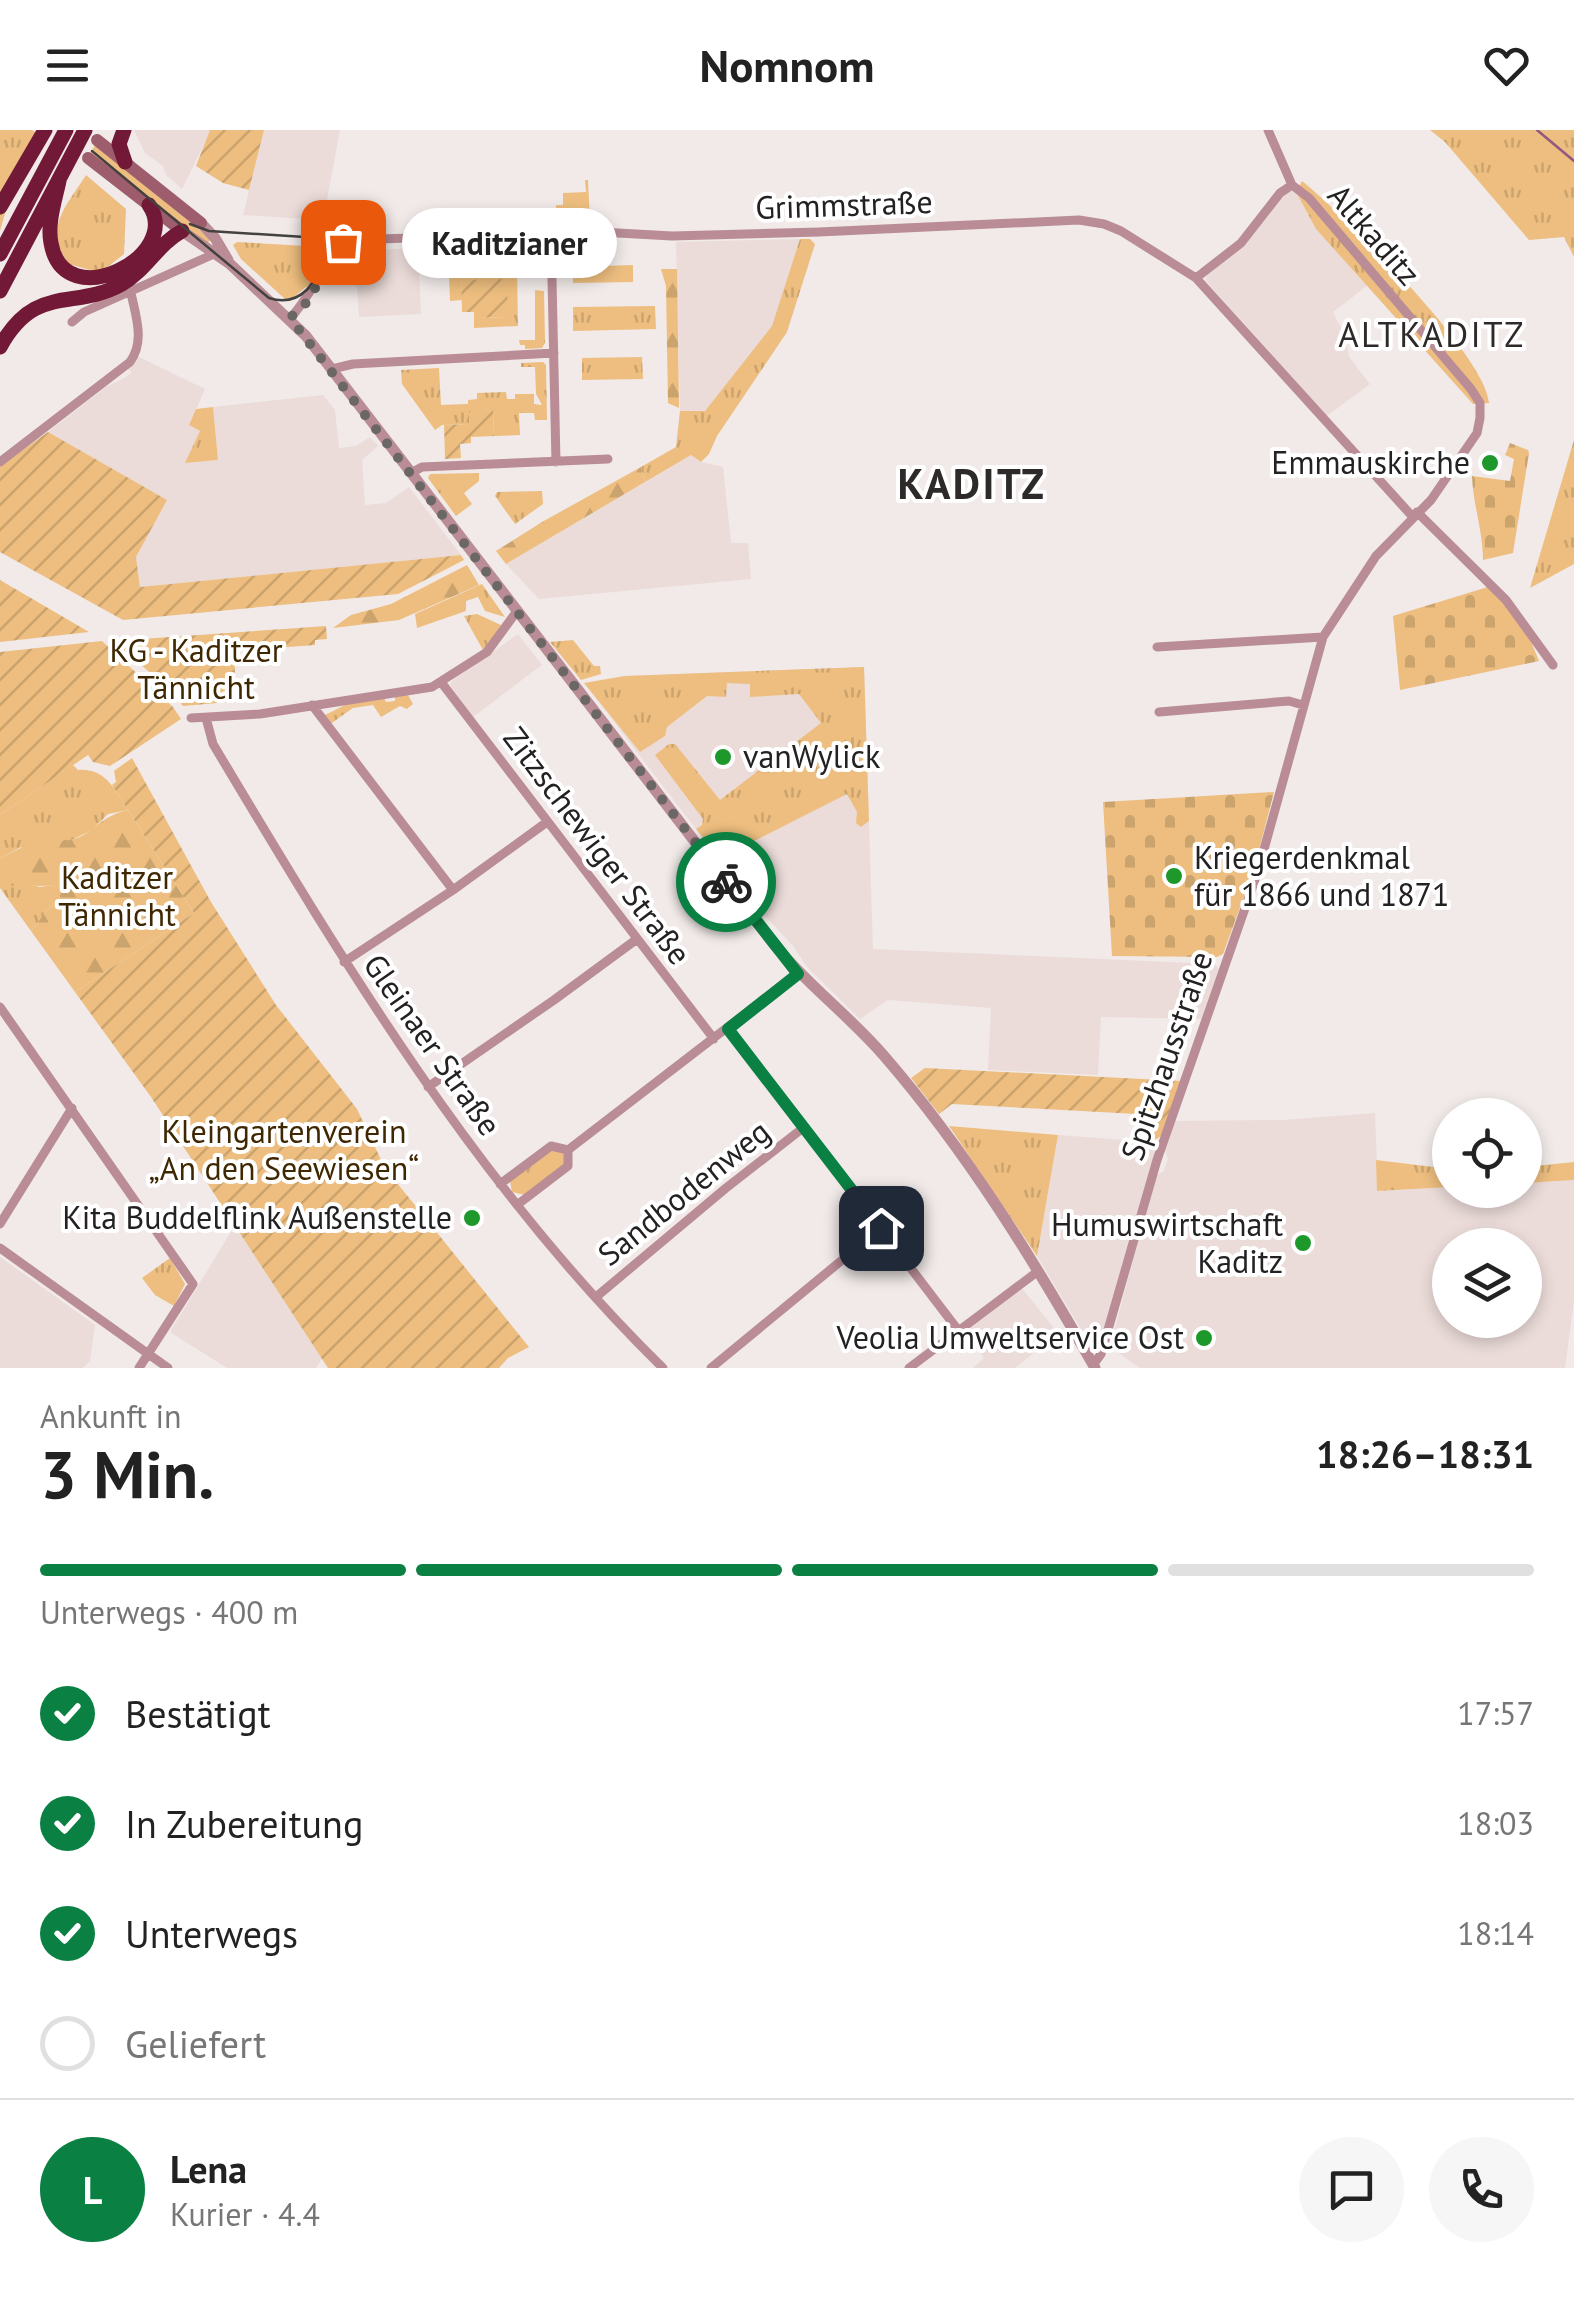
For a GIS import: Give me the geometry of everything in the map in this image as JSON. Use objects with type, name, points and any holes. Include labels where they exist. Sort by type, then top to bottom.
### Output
[{"type":"highway","points":[[0,254],[66,130]]},
{"type":"highway","points":[[124,130],[119,144],[125,162]]},
{"type":"highway","points":[[0,207],[43,134]]},
{"type":"highway","points":[[0,292],[70,160],[91,135]]},
{"type":"highway","points":[[58,181],[51,244],[62,265],[84,277],[118,272],[146,247],[158,227],[149,205]]},
{"type":"highway","points":[[0,348],[15,325],[30,312],[58,299],[122,284],[135,276],[170,237],[182,231]]},
{"type":"main road","points":[[91,135],[201,223]]},
{"type":"main road","points":[[88,158],[182,231]]},
{"type":"street","points":[[1196,278],[1241,243],[1280,193],[1292,184],[1268,130]]},
{"type":"street","name":"Altkaditz","points":[[1292,184],[1309,198],[1454,366],[1480,403],[1477,433],[1430,500],[1415,514]]},
{"type":"street","name":"Grimmstraße","points":[[290,318],[306,303],[343,242],[551,233],[672,236],[819,232],[1079,220],[1104,224],[1122,231],[1196,278],[1415,514],[1490,582],[1516,611],[1553,665]]},
{"type":"street","points":[[201,223],[230,264]]},
{"type":"street","points":[[182,231],[230,264],[290,318],[798,974],[866,1036],[898,1072],[967,1160],[1094,1366]]},
{"type":"street","points":[[551,233],[556,462]]},
{"type":"street","points":[[72,322],[84,312],[214,254]]},
{"type":"street","points":[[0,462],[130,362],[138,350],[139,336],[131,293]]},
{"type":"street","points":[[332,369],[353,364],[554,353]]},
{"type":"street","points":[[411,473],[422,467],[608,460]]},
{"type":"street","name":"Spitzhausstraße","points":[[1094,1366],[1101,1354],[1157,1160],[1258,871],[1323,637],[1376,556],[1415,514]]},
{"type":"street","points":[[191,718],[413,692],[441,682],[487,652],[517,611]]},
{"type":"street","points":[[1157,647],[1323,637]]},
{"type":"street","name":"Zitzschewiger Straße","points":[[441,682],[714,1039]]},
{"type":"street","points":[[1160,712],[1289,701],[1303,705]]},
{"type":"street","points":[[312,705],[453,890]]},
{"type":"street","name":"Gleinaer Straße","points":[[206,718],[213,744],[344,962],[428,1087],[517,1205],[663,1368]]},
{"type":"street","points":[[344,962],[547,822]]},
{"type":"street","points":[[428,1087],[636,938]]},
{"type":"street","points":[[568,1150],[798,974]]},
{"type":"street","points":[[0,1006],[193,1284],[139,1368]]},
{"type":"street","points":[[728,1029],[958,1330]]},
{"type":"street","points":[[0,1224],[72,1108]]},
{"type":"street","name":"Sandbodenweg","points":[[596,1297],[803,1128]]},
{"type":"street","points":[[500,1184],[551,1146],[568,1150]]},
{"type":"street","points":[[517,1205],[568,1166],[568,1150]]},
{"type":"street","points":[[711,1368],[881,1228]]},
{"type":"street","points":[[0,1248],[168,1368]]},
{"type":"street","points":[[909,1368],[1038,1272]]},
{"type":"shaded area","points":[[134,130],[211,130],[182,189],[166,175],[163,166],[145,153]]},
{"type":"shaded area","points":[[264,130],[340,130],[322,227],[307,227],[307,219],[243,215]]},
{"type":"shaded area","points":[[1290,191],[1296,192],[1316,229],[1367,286],[1333,312],[1346,338],[1349,357],[1370,384],[1327,416],[1206,281],[1246,243]]},
{"type":"shaded area","points":[[800,239],[773,326],[705,411],[680,411],[676,242]]},
{"type":"shaded area","points":[[418,248],[421,314],[359,317],[357,287],[335,273],[347,253]]},
{"type":"shaded area","points":[[139,357],[205,389],[189,425],[200,431],[186,463],[218,460],[213,407],[323,395],[335,410],[339,448],[356,446],[370,437],[378,446],[362,460],[365,505],[386,503],[409,487],[461,555],[140,587],[136,557],[166,500],[48,432],[106,387],[126,377]]},
{"type":"shaded area","points":[[691,455],[701,462],[723,467],[731,543],[748,543],[751,579],[539,599],[506,564]]},
{"type":"shaded area","points":[[518,634],[542,665],[473,717],[450,685]]},
{"type":"shaded area","points":[[864,667],[873,949],[1215,964],[1219,969],[1201,1019],[1101,1017],[1098,1075],[988,1070],[991,1008],[888,1000],[860,1019],[807,967],[748,897],[584,683],[625,676]]},
{"type":"shaded area","points":[[1375,1113],[1378,1191],[1432,1188],[1432,1208],[1542,1208],[1542,1182],[1574,1180],[1574,1301],[1565,1368],[1140,1368],[1110,1347],[1155,1176],[1164,1171],[1168,1158],[1164,1148],[1173,1121],[1283,1120]]},
{"type":"shaded area","name":"Humuswirtschaft Kaditz","points":[[1058,1135],[1151,1142],[1157,1148],[1103,1337],[1094,1343],[1085,1336],[1037,1256]]},
{"type":"shaded area","points":[[235,1225],[322,1358],[316,1368],[227,1368],[170,1332]]},
{"type":"shaded area","points":[[0,1257],[95,1325],[90,1361],[83,1368],[0,1368]]},
{"type":"shaded area","points":[[1016,1281],[1058,1333],[1015,1368],[973,1368],[984,1358],[960,1327]]},
{"type":"green space","points":[[0,130],[36,133],[19,165],[0,231]]},
{"type":"green space","points":[[210,130],[264,130],[249,190],[223,183],[196,166]]},
{"type":"green space","points":[[1430,130],[1574,130],[1574,257],[1564,237],[1529,240],[1445,142]]},
{"type":"green space","points":[[95,145],[211,239],[207,244],[90,154]]},
{"type":"green space","points":[[86,175],[126,209],[124,254],[100,273],[69,264],[57,240],[60,218]]},
{"type":"green space","points":[[585,180],[590,221],[556,223],[556,205],[563,205],[563,193],[586,192]]},
{"type":"green space","points":[[1302,181],[1378,253],[1439,320],[1482,381],[1489,403],[1473,404],[1316,229],[1296,192]]},
{"type":"green space","points":[[800,239],[810,239],[815,244],[787,332],[709,454],[701,462],[691,455],[645,482],[641,467],[676,447],[680,411],[705,411],[772,326]]},
{"type":"green space","points":[[237,242],[323,247],[327,260],[310,289],[306,287],[285,299],[241,259],[233,245]]},
{"type":"green space","points":[[633,265],[633,282],[573,283],[573,267]]},
{"type":"green space","points":[[517,268],[518,326],[474,328],[474,312],[478,312],[478,318],[508,317],[461,281],[462,300],[450,301],[452,270]]},
{"type":"green space","points":[[661,269],[677,269],[679,408],[668,403],[666,286]]},
{"type":"green space","points":[[507,279],[508,317],[478,318],[478,312],[462,312],[461,280]]},
{"type":"green space","points":[[535,290],[544,291],[545,343],[542,348],[525,349],[519,340],[535,340]]},
{"type":"green space","points":[[655,306],[656,329],[573,331],[573,307]]},
{"type":"green space","points":[[642,357],[643,379],[582,380],[582,358]]},
{"type":"green space","points":[[543,362],[547,420],[535,420],[534,413],[519,413],[520,435],[494,436],[493,410],[469,412],[470,424],[442,425],[435,430],[402,384],[401,370],[439,368],[441,405],[468,404],[468,400],[477,399],[477,393],[506,392],[507,399],[515,399],[515,394],[534,394],[534,404],[542,405],[536,394],[535,367],[521,367],[521,363]]},
{"type":"green space","points":[[213,407],[218,460],[185,463],[200,431],[189,425],[196,409]]},
{"type":"green space","points":[[493,410],[494,436],[471,437],[471,443],[460,444],[461,458],[445,459],[444,425],[469,424],[469,411]]},
{"type":"green space","points":[[48,432],[167,500],[136,557],[140,587],[461,555],[464,560],[398,594],[123,620],[0,552],[0,466]]},
{"type":"green space","points":[[1574,440],[1574,564],[1530,588]]},
{"type":"green space","points":[[1510,443],[1529,453],[1513,553],[1483,560],[1472,476],[1510,481],[1514,459],[1505,455]]},
{"type":"green space","points":[[641,467],[645,482],[506,564],[496,551],[542,522]]},
{"type":"green space","points":[[479,473],[479,481],[464,493],[472,504],[456,516],[428,478],[430,474]]},
{"type":"green space","points":[[542,491],[543,504],[515,524],[495,496],[497,492]]},
{"type":"green space","points":[[467,565],[479,585],[399,620],[333,628],[351,615],[391,604]]},
{"type":"green space","points":[[0,580],[89,632],[0,642]]},
{"type":"green space","points":[[482,584],[505,617],[485,611],[478,597],[466,601],[466,611],[417,628],[415,614]]},
{"type":"green space","points":[[1491,586],[1527,632],[1539,661],[1400,690],[1393,616]]},
{"type":"green space","points":[[477,614],[501,625],[483,650],[464,616]]},
{"type":"green space","name":"KG - Kaditzer Tännicht","points":[[326,626],[327,639],[315,640],[315,645],[234,651],[236,696],[229,697],[229,702],[183,706],[113,641]]},
{"type":"green space","points":[[573,640],[594,666],[600,666],[601,674],[581,680],[550,642]]},
{"type":"green space","points":[[102,641],[181,719],[110,766],[93,762],[88,755],[0,815],[0,652]]},
{"type":"green space","points":[[864,667],[869,821],[861,827],[856,823],[857,812],[847,794],[738,849],[747,864],[733,875],[696,829],[703,819],[655,755],[675,744],[720,800],[821,723],[799,694],[750,697],[750,684],[727,683],[726,697],[707,696],[667,727],[665,736],[640,752],[584,683],[625,676]]},
{"type":"green space","points":[[408,695],[413,704],[407,709],[400,706],[381,717],[373,705],[353,708],[329,725],[323,716],[355,700],[384,698],[386,702]]},
{"type":"green space","name":"Kleingartenverein „An den Seewiesen“","points":[[132,758],[211,902],[276,1005],[357,1109],[385,1168],[529,1347],[508,1358],[499,1368],[328,1368],[151,1097],[75,992],[194,913],[112,785],[116,782],[114,771]]},
{"type":"green space","points":[[73,765],[102,776],[128,810],[108,814],[92,830],[47,852],[21,847],[0,858],[0,815]]},
{"type":"green space","points":[[1274,792],[1254,869],[1223,954],[1112,956],[1103,802]]},
{"type":"green space","name":"Kaditzer Tännicht","points":[[128,810],[194,913],[75,992],[31,931],[60,900],[60,889],[53,885],[0,888],[0,858],[37,840],[47,851],[57,841],[78,838],[107,818]]},
{"type":"green space","points":[[19,882],[61,889],[60,900],[31,931],[0,888]]},
{"type":"green space","points":[[925,1068],[1181,1081],[1163,1135],[1151,1142],[1136,1141],[1137,1114],[952,1104],[939,1114],[911,1078]]},
{"type":"green space","points":[[949,1126],[1058,1135],[1037,1256]]},
{"type":"green space","points":[[552,1150],[563,1151],[566,1159],[562,1168],[525,1195],[512,1192],[510,1181]]},
{"type":"green space","points":[[1376,1160],[1432,1167],[1432,1188],[1377,1191]]},
{"type":"green space","points":[[1574,1162],[1574,1180],[1542,1182],[1542,1165]]},
{"type":"green space","points":[[170,1258],[185,1284],[174,1306],[155,1295],[142,1278]]},
{"type":"waterway","points":[[1537,130],[1574,161]]},
{"type":"tram line","points":[[92,151],[269,298],[299,296],[318,273],[321,252],[305,237],[209,231],[190,224]]},
{"type":"way so far","points":[[343,242],[306,303],[290,318],[726,882]]},
{"type":"place","name":"Kaditzianer","points":[[343,242]]},
{"type":"place","name":"Emmauskirche","points":[[1490,463]]},
{"type":"place","name":"vanWylick","points":[[723,757]]},
{"type":"place","name":"Kriegerdenkmal für 1866 und 1871","points":[[1174,876]]},
{"type":"place","name":"Kita Buddelflink Außenstelle","points":[[472,1218]]},
{"type":"place","name":"Humuswirtschaft Kaditz","points":[[1303,1243]]},
{"type":"place","name":"Veolia Umweltservice Ost","points":[[1204,1338]]},
{"type":"district","name":"ALTKADITZ","points":[[1432,335]]},
{"type":"district","name":"KADITZ","points":[[972,484]]},
{"type":"route","points":[[726,882],[798,974],[728,1029],[881,1228]]}]
